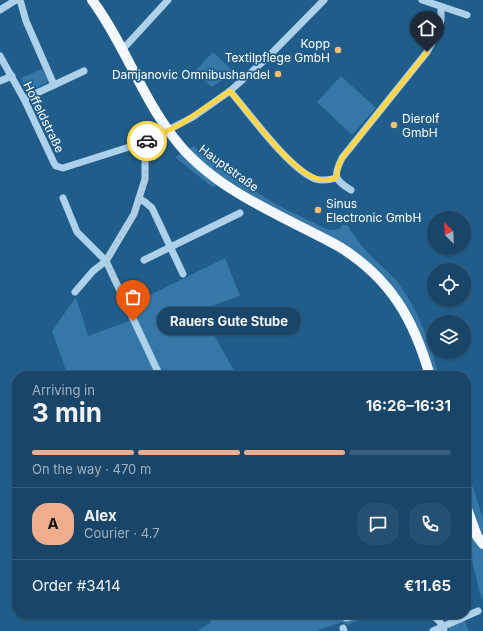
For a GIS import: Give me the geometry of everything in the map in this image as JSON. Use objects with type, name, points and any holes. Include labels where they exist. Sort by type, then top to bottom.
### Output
[{"type":"main road","name":"Hauptstraße","points":[[92,0],[123,49],[168,131],[192,158],[236,192],[353,255],[379,277],[400,303],[414,330],[428,371]]},
{"type":"main road","points":[[471,519],[483,544]]},
{"type":"street","points":[[0,10],[16,0]]},
{"type":"street","points":[[20,0],[26,21],[54,84]]},
{"type":"street","points":[[123,49],[168,0]]},
{"type":"street","name":"Hoffeldstraße","points":[[0,56],[24,99],[54,163],[59,168],[145,142],[168,131],[230,91],[271,54],[324,0]]},
{"type":"street","points":[[422,0],[441,8],[467,15]]},
{"type":"street","points":[[351,190],[339,183],[336,178],[338,167],[342,158],[427,52],[439,30],[441,8]]},
{"type":"street","points":[[24,99],[84,71]]},
{"type":"street","points":[[0,81],[12,76]]},
{"type":"street","points":[[230,91],[293,162],[316,179],[328,180],[336,178]]},
{"type":"street","points":[[75,292],[93,271],[106,261],[128,226],[145,179],[145,142]]},
{"type":"street","points":[[63,198],[77,232],[106,261],[158,371]]},
{"type":"street","points":[[139,199],[152,208],[183,274]]},
{"type":"street","points":[[144,260],[240,213]]},
{"type":"street","points":[[471,615],[478,611]]},
{"type":"street","points":[[436,619],[444,629]]},
{"type":"street","points":[[433,631],[444,629],[463,619]]},
{"type":"shaded area","points":[[213,52],[234,72],[212,87],[194,72]]},
{"type":"shaded area","points":[[42,69],[48,80],[46,83],[28,92],[21,78]]},
{"type":"shaded area","points":[[341,76],[376,108],[352,135],[317,102]]},
{"type":"shaded area","points":[[194,146],[216,166],[277,205],[329,230],[339,229],[342,225],[347,225],[363,248],[396,280],[406,294],[427,339],[427,359],[434,359],[438,371],[423,371],[406,322],[397,306],[381,286],[361,269],[339,253],[314,238],[217,186],[212,187],[175,157]]},
{"type":"shaded area","points":[[225,258],[240,296],[200,310],[234,371],[66,371],[52,331],[76,297],[88,336],[137,318],[135,314],[138,312],[134,303]]},
{"type":"shaded area","points":[[471,481],[483,519],[483,599],[481,597],[471,557]]},
{"type":"shaded area","points":[[211,619],[362,619],[348,625],[342,622],[316,631],[197,631],[210,623]]},
{"type":"shaded area","points":[[464,620],[469,631],[449,631],[449,626]]},
{"type":"way so far","points":[[133,321],[133,316],[106,261],[128,226],[143,190],[146,168],[144,155],[145,142],[147,141]]},
{"type":"place","name":"Kopp Textilpflege GmbH","points":[[338,50]]},
{"type":"place","name":"Damjanovic Omnibushandel","points":[[278,74]]},
{"type":"place","name":"Dierolf GmbH","points":[[394,125]]},
{"type":"place","name":"Sinus Electronic GmbH","points":[[318,210]]},
{"type":"place","name":"Rauers Gute Stube","points":[[133,321]]},
{"type":"route","points":[[147,141],[181,124],[230,91],[280,149],[306,173],[316,179],[328,180],[336,178],[338,167],[342,158],[427,52]]}]
